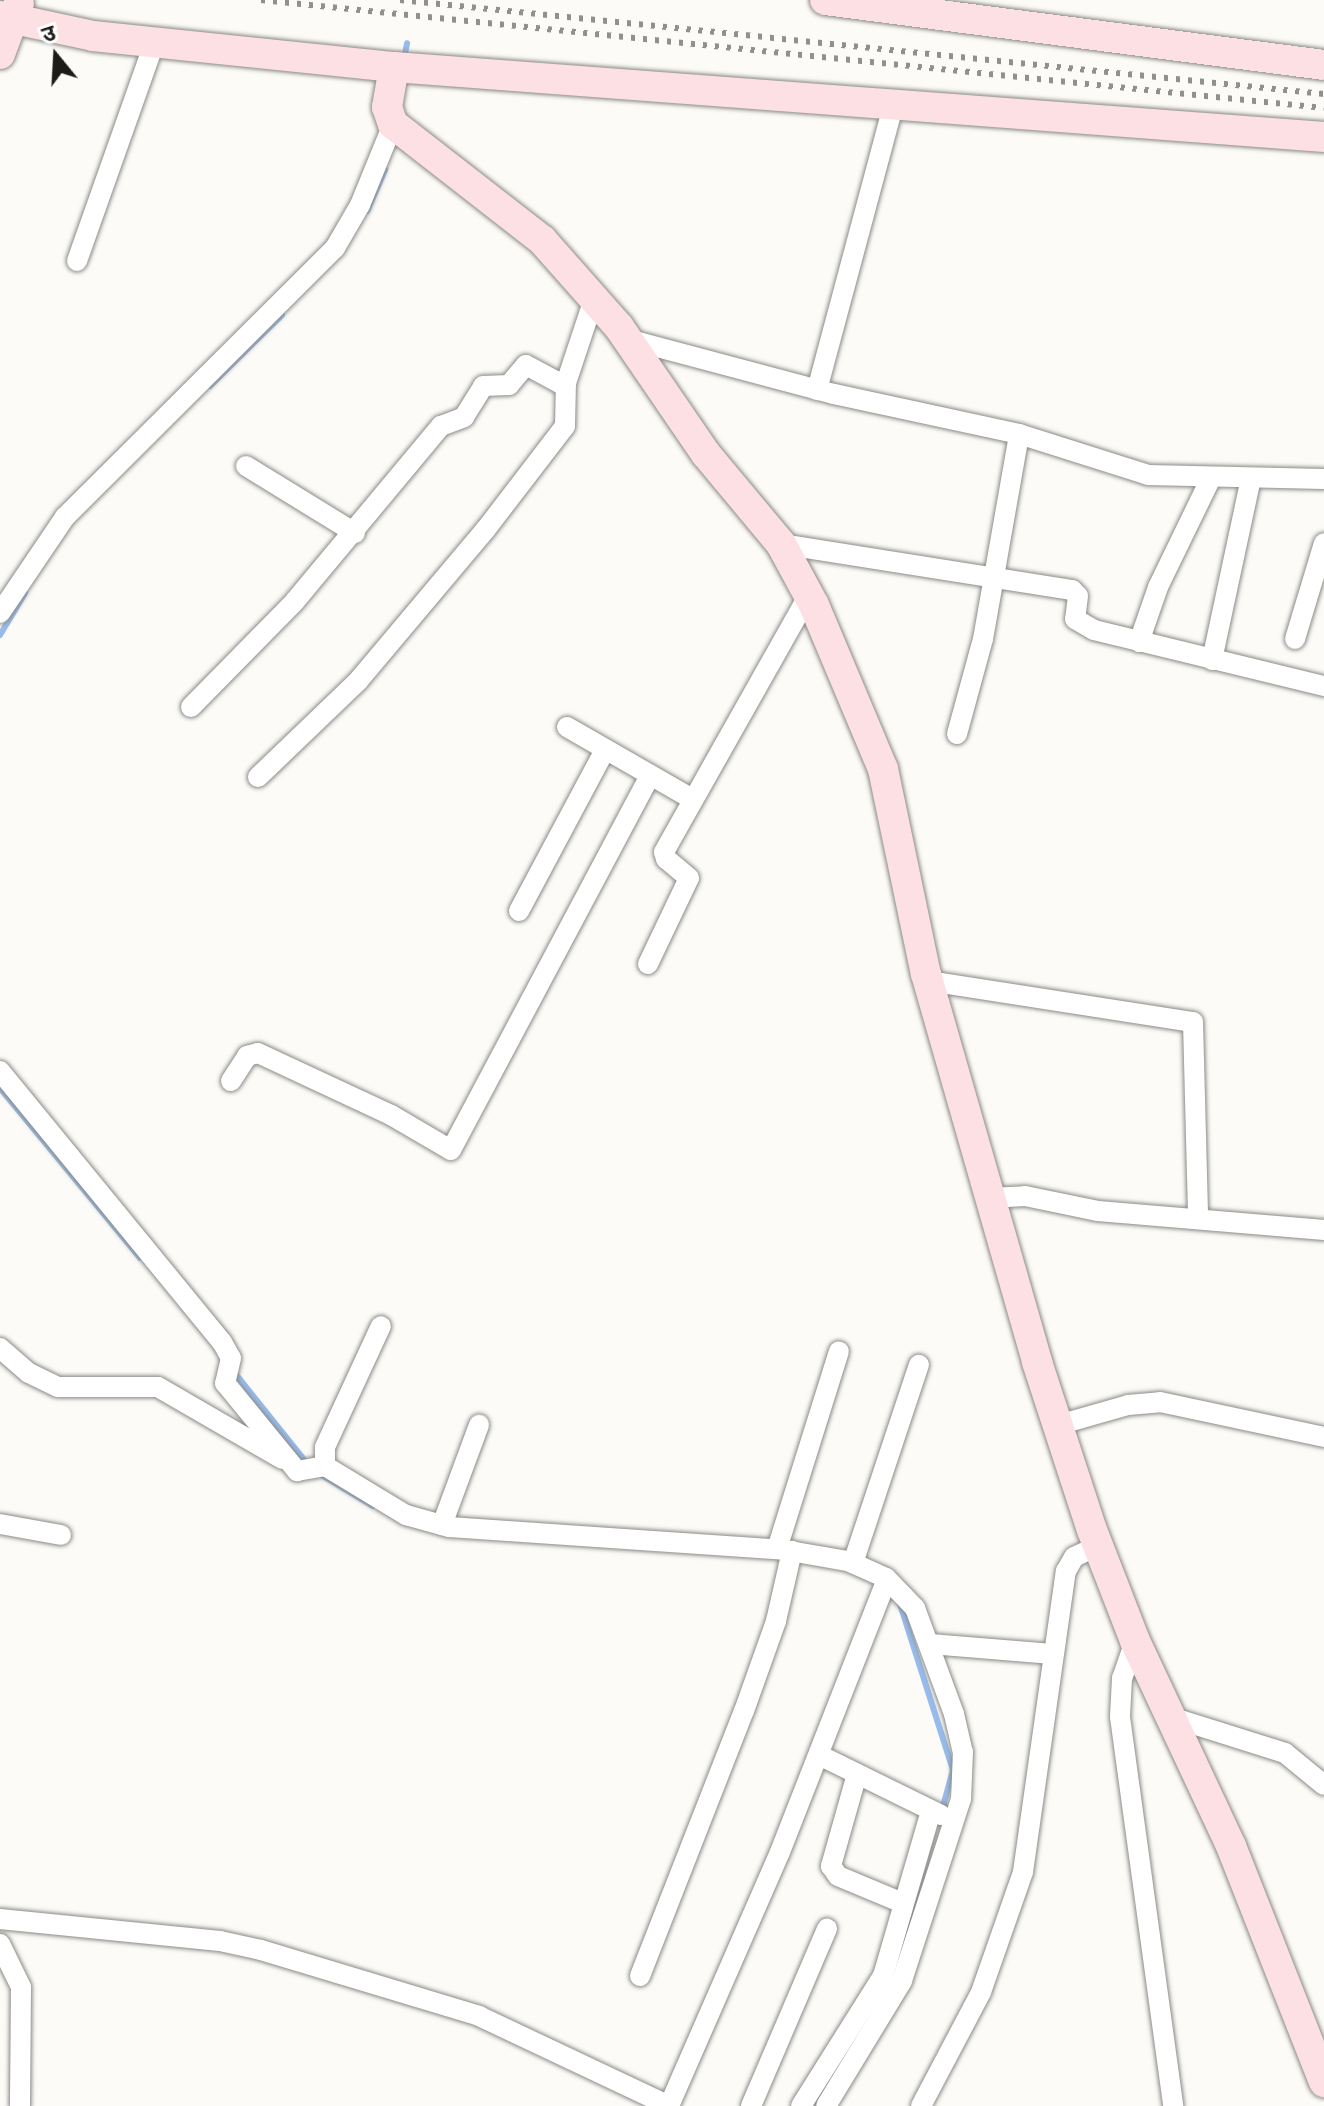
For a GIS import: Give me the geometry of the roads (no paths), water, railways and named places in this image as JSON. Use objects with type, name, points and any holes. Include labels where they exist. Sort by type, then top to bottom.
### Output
[{"type":"street","points":[[825,0],[979,10],[1324,65]]},
{"type":"street","points":[[0,54],[11,12],[154,43],[394,67],[1324,137]]},
{"type":"street","points":[[77,261],[154,43]]},
{"type":"street","points":[[394,67],[387,107],[393,124],[542,240],[627,339],[706,454],[781,544],[809,595],[883,769],[928,981],[989,1198],[1098,1546],[1135,1641],[1174,1718],[1324,2082]]},
{"type":"street","points":[[817,390],[893,106]]},
{"type":"street","points":[[0,613],[65,517],[335,248],[360,205],[393,124]]},
{"type":"street","points":[[258,777],[358,681],[486,529],[565,426],[565,386],[594,299]]},
{"type":"street","points":[[627,339],[817,390],[1019,434],[1134,472],[1211,478],[1324,479]]},
{"type":"street","points":[[191,707],[256,645],[355,533],[441,426],[464,417],[483,386],[509,385],[526,365],[565,386]]},
{"type":"street","points":[[957,734],[993,579],[1019,434]]},
{"type":"street","points":[[246,466],[355,533]]},
{"type":"street","points":[[1139,642],[1158,587],[1211,478]]},
{"type":"street","points":[[1212,660],[1251,478]]},
{"type":"street","points":[[1295,639],[1324,543]]},
{"type":"street","points":[[781,544],[1075,591],[1076,621],[1139,642],[1324,686]]},
{"type":"street","points":[[648,964],[689,878],[664,855],[692,799],[809,595]]},
{"type":"street","points":[[567,727],[692,799]]},
{"type":"street","points":[[519,911],[605,750]]},
{"type":"street","points":[[231,1081],[247,1056],[258,1053],[391,1115],[451,1150],[649,777]]},
{"type":"street","points":[[928,981],[1193,1022],[1198,1216]]},
{"type":"street","points":[[0,1071],[228,1364],[232,1394],[297,1471],[318,1467],[406,1515],[442,1525],[853,1563],[915,1608],[931,1644],[963,1752],[964,1783],[942,1815],[903,1903],[878,1987],[801,2106]]},
{"type":"street","points":[[989,1198],[1025,1196],[1098,1211],[1198,1216],[1324,1230]]},
{"type":"street","points":[[318,1467],[381,1326]]},
{"type":"street","points":[[0,1348],[29,1373],[58,1387],[158,1387],[286,1460]]},
{"type":"street","points":[[640,1976],[744,1711],[839,1351]]},
{"type":"street","points":[[853,1563],[919,1365]]},
{"type":"street","points":[[1058,1425],[1128,1405],[1160,1402],[1324,1437]]},
{"type":"street","points":[[442,1525],[479,1425]]},
{"type":"street","points":[[0,1524],[61,1535]]},
{"type":"street","points":[[921,2106],[981,1992],[1023,1872],[1052,1654],[1068,1564],[1098,1546]]},
{"type":"street","points":[[0,1919],[220,1941],[261,1950],[479,2016],[669,2106],[819,1755],[886,1584]]},
{"type":"street","points":[[1135,1641],[1122,1678],[1120,1717],[1173,2106]]},
{"type":"street","points":[[931,1644],[1052,1654]]},
{"type":"street","points":[[1174,1718],[1285,1753],[1324,1785]]},
{"type":"street","points":[[819,1755],[942,1815]]},
{"type":"street","points":[[857,1774],[831,1866],[838,1876],[903,1903]]},
{"type":"street","points":[[826,2106],[902,1981],[942,1815]]},
{"type":"street","points":[[751,2106],[827,1929]]},
{"type":"street","points":[[0,1944],[21,1987],[20,2106]]},
{"type":"waterway","points":[[404,59],[407,43]]},
{"type":"waterway","points":[[367,211],[385,170]]},
{"type":"waterway","points":[[210,386],[282,315]]},
{"type":"waterway","points":[[0,635],[25,593]]},
{"type":"waterway","points":[[0,1088],[140,1258]]},
{"type":"waterway","points":[[234,1372],[307,1463]]},
{"type":"waterway","points":[[318,1473],[373,1506]]},
{"type":"waterway","points":[[900,1604],[953,1770],[942,1810]]},
{"type":"railway","points":[[261,0],[1324,108]]},
{"type":"railway","points":[[400,0],[1324,94]]}]
